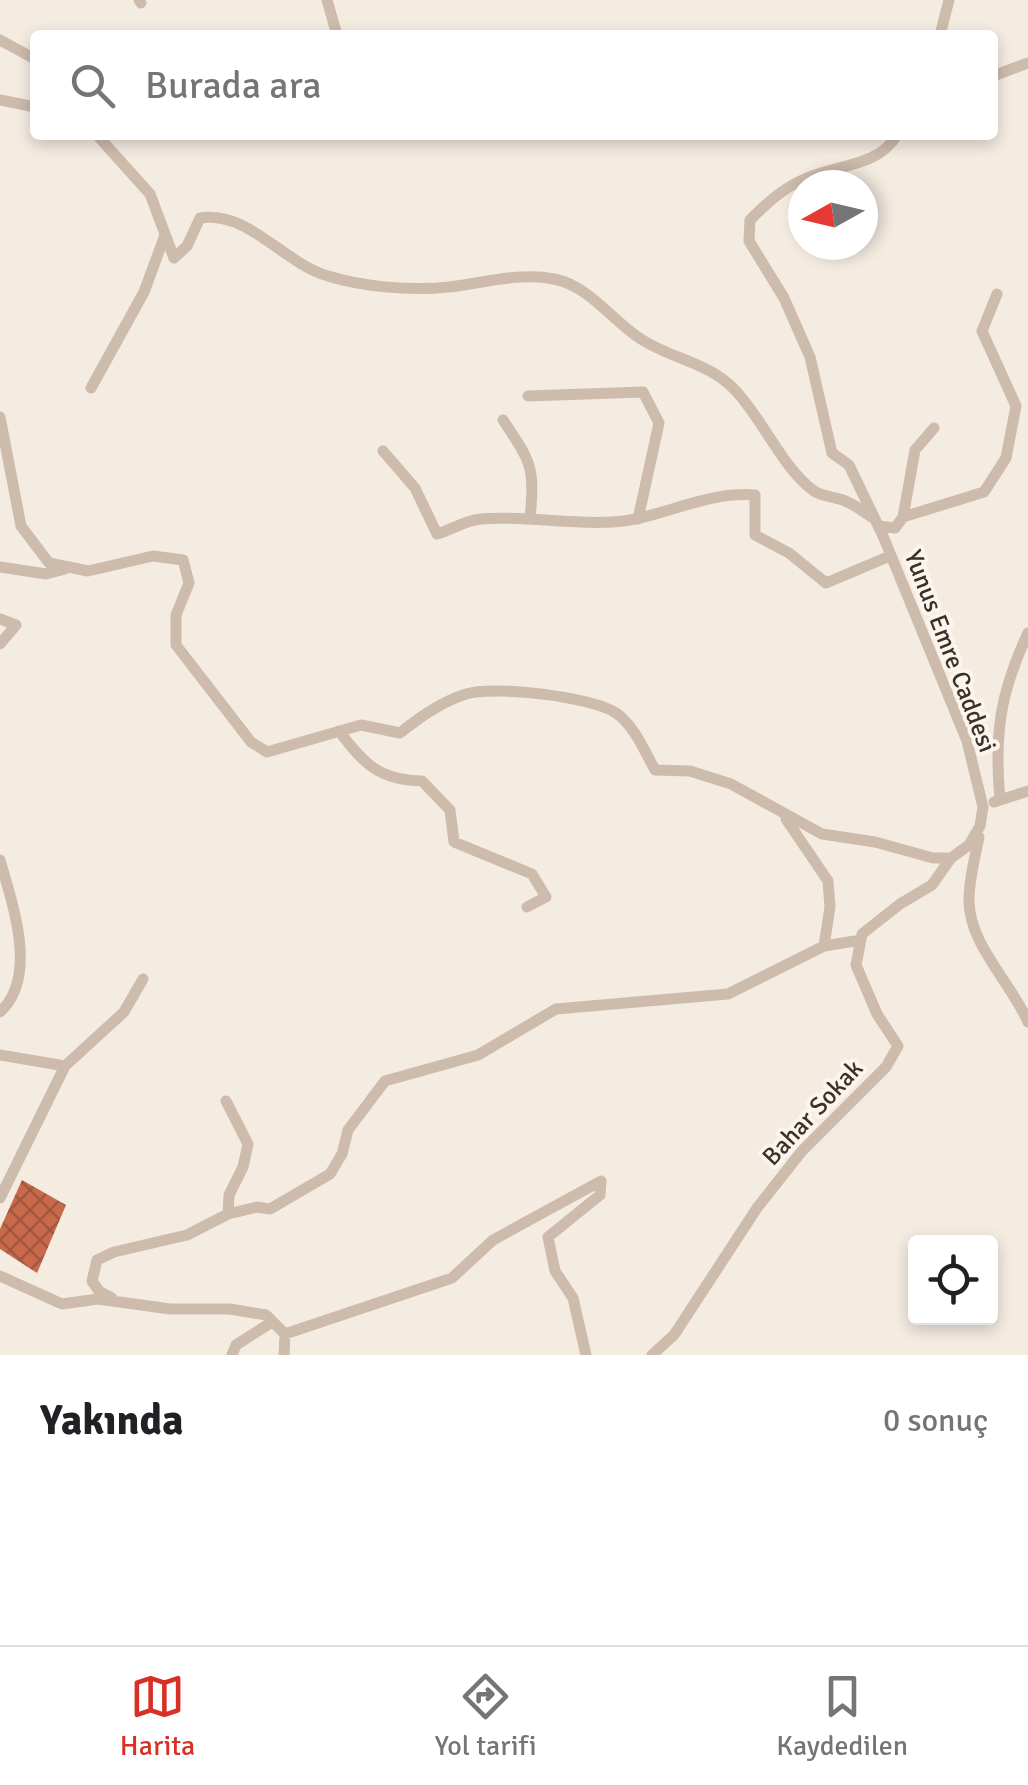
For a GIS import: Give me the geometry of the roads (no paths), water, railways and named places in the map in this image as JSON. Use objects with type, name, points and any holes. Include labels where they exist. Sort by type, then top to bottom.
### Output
[{"type":"street","points":[[326,0],[335,30]]},
{"type":"street","points":[[941,30],[949,0]]},
{"type":"street","points":[[0,40],[30,57]]},
{"type":"street","points":[[998,74],[1028,63]]},
{"type":"street","points":[[0,100],[30,106]]},
{"type":"street","points":[[101,140],[150,194],[174,258],[187,246],[200,218],[216,215],[243,226],[306,268],[330,277],[443,288],[520,277],[557,279],[592,297],[641,340],[708,368],[735,390],[777,450],[814,491],[846,501],[877,522],[895,528],[903,517],[915,450],[934,428]]},
{"type":"street","name":"Yunus Emre Caddesi","points":[[894,140],[889,149],[860,163],[807,177],[774,196],[750,220],[749,241],[784,298],[810,357],[832,454],[849,465],[877,522],[967,741],[984,807],[969,904],[978,937],[1018,999],[1028,1022]]},
{"type":"street","points":[[91,388],[144,292],[165,234]]},
{"type":"street","points":[[903,517],[984,492],[1006,458],[1016,406],[982,331],[997,294]]},
{"type":"street","points":[[528,396],[643,392],[659,423],[638,519]]},
{"type":"street","points":[[0,417],[21,526],[49,563],[88,571],[153,556],[182,560],[189,583],[176,615],[176,645],[250,742],[266,752],[361,724],[400,733],[429,711],[469,692],[580,699],[616,712],[630,727],[656,770],[690,771],[731,784],[822,834],[876,842],[933,858],[951,858]]},
{"type":"street","points":[[503,420],[530,460],[534,480],[530,518]]},
{"type":"street","points":[[383,451],[415,488],[437,534],[478,519],[638,519],[666,508],[734,494],[756,496],[755,535],[790,553],[826,583],[890,556]]},
{"type":"street","points":[[0,568],[46,574],[70,567]]},
{"type":"street","points":[[0,620],[16,625],[0,644]]},
{"type":"street","points":[[1000,800],[997,728],[1006,682],[1026,642]]},
{"type":"street","points":[[338,731],[360,759],[397,780],[422,781],[450,810],[454,842],[532,874],[546,897],[527,907]]},
{"type":"street","points":[[984,807],[1028,790]]},
{"type":"street","points":[[783,815],[828,882],[830,907],[824,946]]},
{"type":"street","points":[[119,1301],[99,1292],[92,1281],[97,1260],[114,1252],[187,1235],[228,1214],[256,1207],[270,1209],[330,1174],[342,1154],[348,1130],[384,1080],[478,1055],[556,1009],[728,994],[824,946],[861,940],[862,934],[900,904],[932,884],[951,858],[969,845],[980,826]]},
{"type":"street","points":[[0,860],[17,922],[22,958],[10,1002],[0,1012]]},
{"type":"street","name":"Bahar Sokak","points":[[652,1355],[674,1335],[757,1208],[802,1151],[886,1067],[898,1046],[876,1014],[856,965],[861,940]]},
{"type":"street","points":[[0,1198],[65,1066],[124,1012],[142,979]]},
{"type":"street","points":[[0,1055],[65,1066]]},
{"type":"street","points":[[226,1101],[248,1144],[230,1196],[228,1214]]},
{"type":"street","points":[[285,1334],[452,1278],[493,1240],[601,1181],[600,1196],[548,1237],[554,1271],[574,1298],[586,1355]]},
{"type":"street","points":[[0,1276],[62,1304],[119,1301],[170,1309],[230,1310],[266,1315],[285,1334]]},
{"type":"street","points":[[232,1355],[236,1345],[272,1322]]},
{"type":"street","points":[[284,1355],[285,1334]]}]
